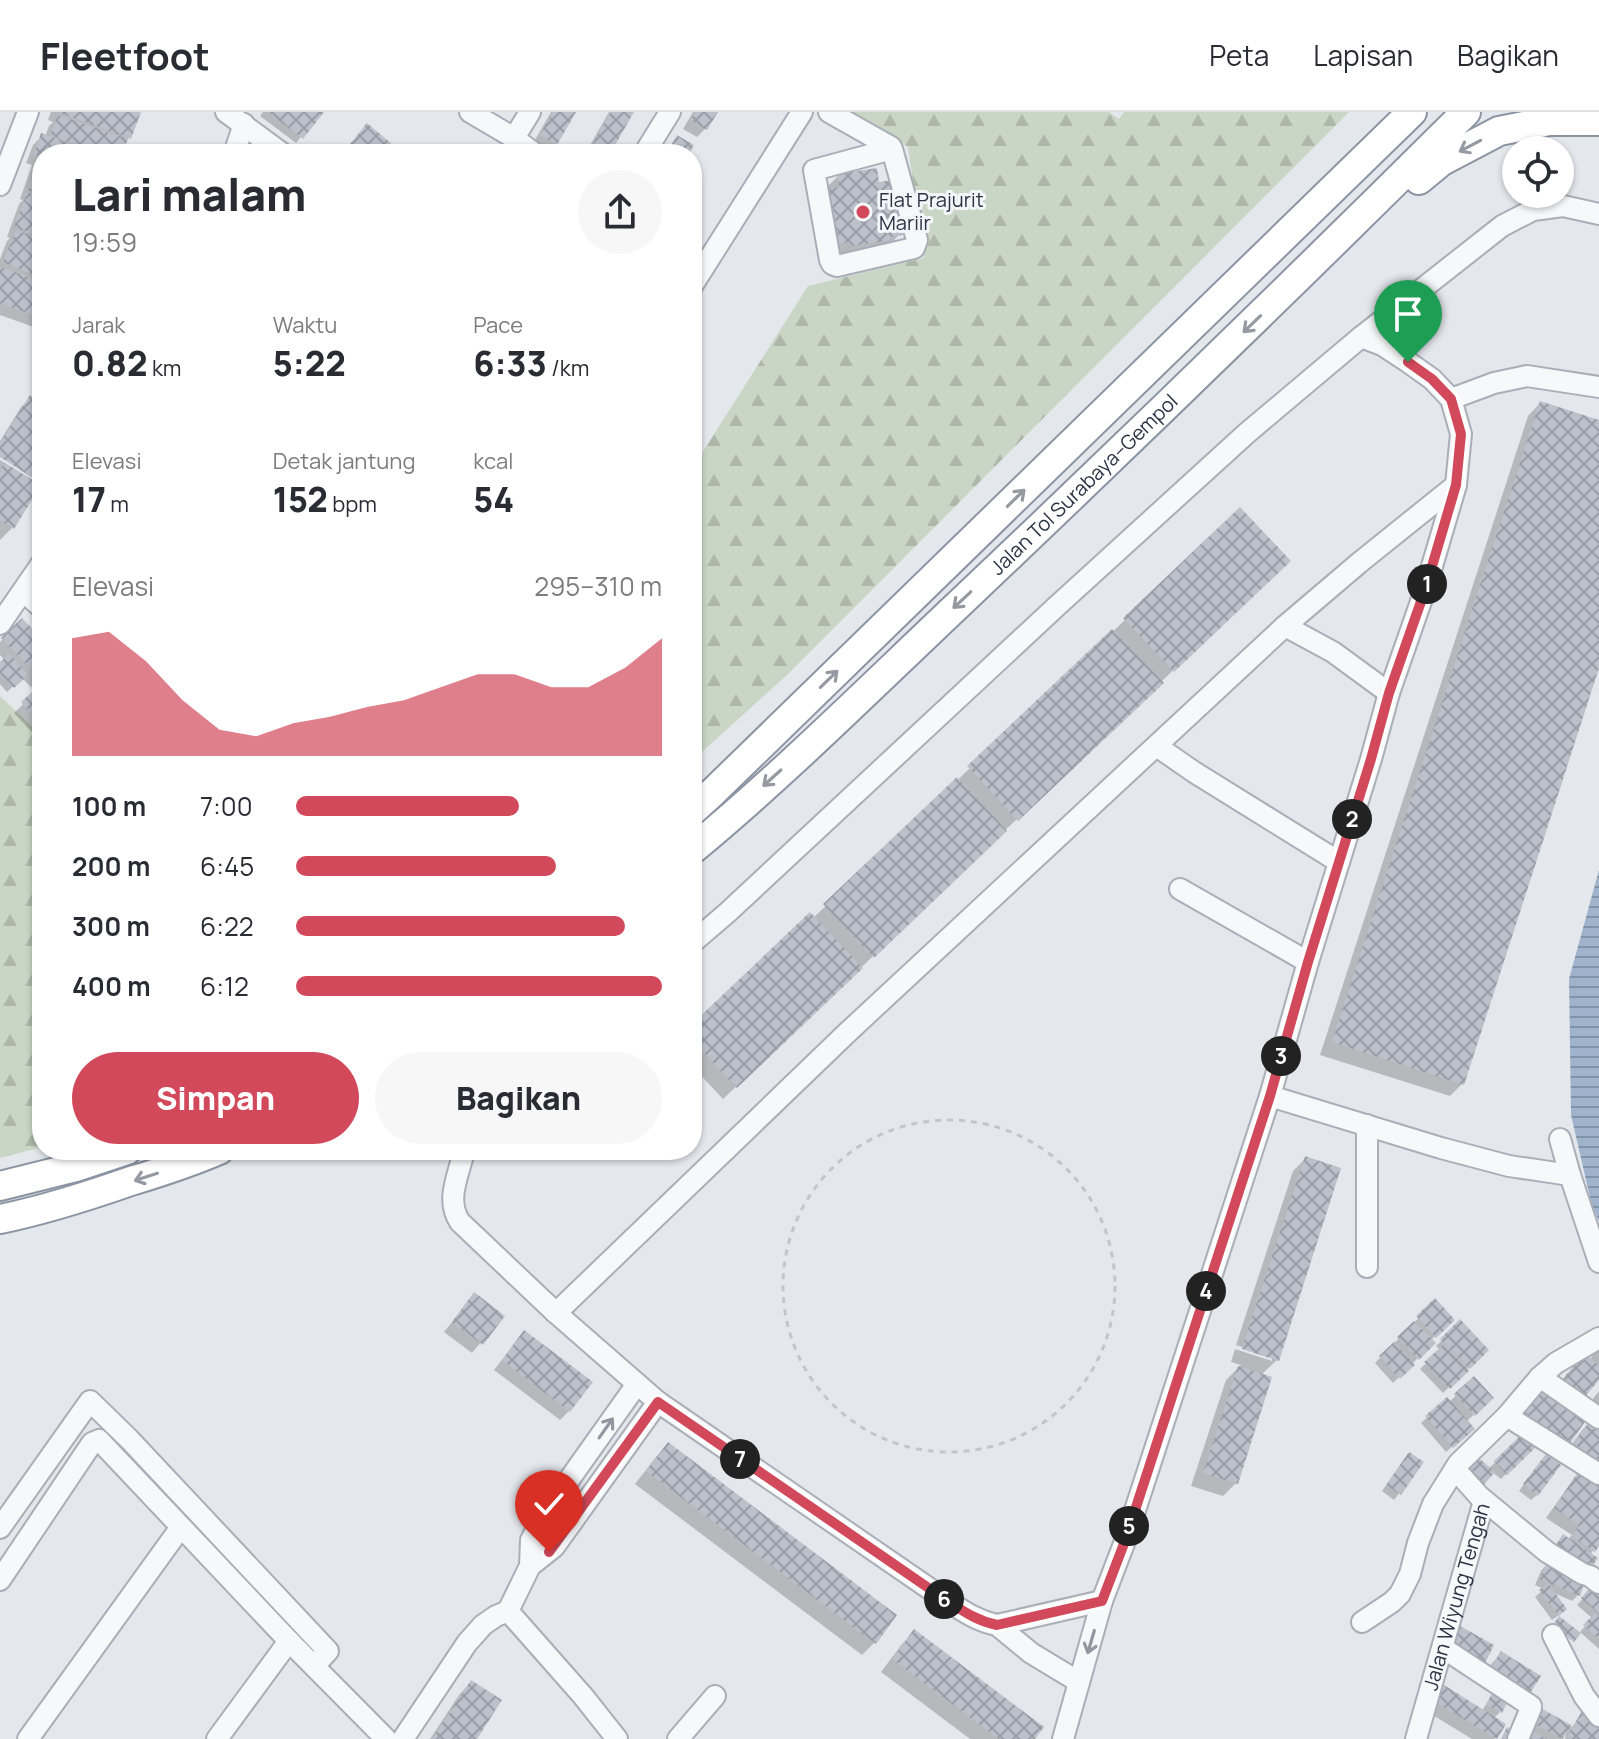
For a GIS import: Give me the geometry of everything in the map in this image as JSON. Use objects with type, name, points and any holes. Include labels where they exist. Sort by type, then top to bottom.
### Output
[{"type":"highway","points":[[1302,220],[1405,112]]},
{"type":"highway","name":"Jalan Tol Surabaya–Gempol","points":[[702,802],[1412,112]]},
{"type":"highway","name":"Jalan Tol Surabaya–Gempol","points":[[702,841],[933,628],[1287,291],[1466,112]]},
{"type":"highway","points":[[1287,291],[1442,161],[1499,131],[1549,121],[1599,121]]},
{"type":"highway","points":[[0,1186],[97,1160]]},
{"type":"highway","points":[[0,1219],[28,1214],[196,1160]]},
{"type":"street","points":[[0,185],[28,112]]},
{"type":"street","points":[[226,112],[270,144]]},
{"type":"street","points":[[470,112],[522,144]]},
{"type":"street","points":[[514,138],[530,112]]},
{"type":"street","points":[[650,144],[670,112]]},
{"type":"street","points":[[702,270],[802,112]]},
{"type":"street","points":[[829,112],[890,146],[892,149],[917,240],[914,248],[837,266],[832,264],[814,170],[892,149]]},
{"type":"street","points":[[237,144],[244,124]]},
{"type":"street","points":[[702,934],[1235,444],[1361,337],[1502,226],[1533,210],[1563,206],[1599,214]]},
{"type":"street","points":[[1063,1739],[1102,1601],[1125,1541],[1270,1096],[1389,693],[1425,590],[1456,485],[1461,434],[1451,399],[1432,379],[1408,362],[1382,345],[1361,337]]},
{"type":"street","points":[[1451,399],[1494,383],[1527,376],[1599,387]]},
{"type":"street","points":[[556,1313],[849,1031],[1285,626],[1456,485]]},
{"type":"street","points":[[3,612],[32,578]]},
{"type":"street","points":[[23,591],[32,599]]},
{"type":"street","points":[[1285,626],[1333,652],[1389,693]]},
{"type":"street","points":[[1158,747],[1339,862]]},
{"type":"street","points":[[1180,889],[1308,962]]},
{"type":"street","points":[[1270,1096],[1509,1166],[1570,1175]]},
{"type":"street","points":[[1367,1125],[1367,1267]]},
{"type":"street","points":[[1560,1139],[1599,1262]]},
{"type":"street","points":[[462,1160],[452,1201],[454,1213],[460,1222],[556,1313],[658,1402],[969,1616],[997,1625],[1102,1601]]},
{"type":"street","points":[[1362,1622],[1400,1594],[1410,1574],[1433,1504],[1455,1469],[1540,1377],[1556,1363],[1599,1338]]},
{"type":"street","points":[[1540,1377],[1599,1418]]},
{"type":"street","points":[[403,1739],[467,1643],[483,1625],[508,1611],[530,1566],[531,1540],[544,1515],[637,1384]]},
{"type":"street","points":[[0,1528],[90,1401],[328,1651],[314,1666]]},
{"type":"street","points":[[530,1566],[554,1547],[658,1402]]},
{"type":"street","points":[[1507,1416],[1599,1474]]},
{"type":"street","points":[[0,1580],[94,1441],[101,1441],[386,1739]]},
{"type":"street","name":"Jalan Wiyung Tengah","points":[[1416,1739],[1484,1501],[1455,1469]]},
{"type":"street","points":[[1484,1501],[1547,1552],[1583,1574],[1596,1573]]},
{"type":"street","points":[[28,1739],[181,1527]]},
{"type":"street","points":[[508,1611],[617,1739]]},
{"type":"street","points":[[997,1625],[1031,1653],[1079,1682]]},
{"type":"street","points":[[1553,1635],[1584,1696],[1599,1716]]},
{"type":"street","points":[[217,1739],[289,1641]]},
{"type":"street","points":[[1443,1648],[1531,1706],[1518,1739]]},
{"type":"street","points":[[678,1739],[715,1696]]},
{"type":"path","points":[[939,1120],[972,1121],[1004,1129],[1034,1143],[1060,1162],[1082,1186],[1099,1214],[1111,1245],[1115,1278],[1113,1310],[1105,1342],[1091,1372],[1071,1398],[1047,1421],[1019,1437],[987,1448],[955,1453],[922,1451],[890,1442],[861,1428],[835,1408],[814,1383],[797,1354],[788,1324],[784,1292],[786,1261],[794,1230],[808,1201],[826,1176],[850,1154],[877,1137],[907,1126],[939,1120]]},
{"type":"green space","points":[[851,112],[1109,112],[1119,119],[1124,112],[1349,112],[788,674],[702,752],[702,453],[808,286],[924,258],[908,147]]},
{"type":"green space","points":[[0,696],[32,726],[32,1150],[0,1158]]},
{"type":"water","points":[[1599,870],[1599,1221],[1592,1206],[1571,1115],[1569,979]]},
{"type":"building","points":[[58,112],[141,112],[131,139]]},
{"type":"building","points":[[268,112],[324,112],[303,139]]},
{"type":"building","points":[[553,112],[576,112],[558,144],[540,135]]},
{"type":"building","points":[[611,112],[634,112],[616,144],[593,144]]},
{"type":"building","points":[[695,112],[718,112],[707,130],[691,120]]},
{"type":"building","points":[[58,115],[128,139],[126,144],[76,144],[50,135]]},
{"type":"building","points":[[367,123],[392,144],[350,144]]},
{"type":"building","points":[[41,133],[71,144],[37,144]]},
{"type":"building","points":[[677,135],[692,144],[672,144]]},
{"type":"building","name":"Flat Prajurit Mariir","points":[[877,168],[879,182],[893,180],[902,235],[851,246],[850,242],[833,245],[824,189],[839,187],[838,174]]},
{"type":"building","points":[[27,193],[32,195],[32,233],[14,227]]},
{"type":"building","points":[[16,230],[32,236],[32,274],[3,262]]},
{"type":"building","points":[[0,267],[32,278],[32,314],[0,303]]},
{"type":"building","points":[[30,395],[32,478],[0,457],[0,443]]},
{"type":"building","points":[[1540,401],[1599,420],[1599,668],[1464,1085],[1332,1042]]},
{"type":"building","points":[[5,463],[32,480],[32,500],[14,529],[0,520],[0,471]]},
{"type":"building","points":[[1240,507],[1291,561],[1174,672],[1123,618]]},
{"type":"building","points":[[22,618],[32,628],[32,671],[1,638]]},
{"type":"building","points":[[1112,629],[1164,683],[1018,821],[967,766]]},
{"type":"building","points":[[9,654],[28,675],[14,688],[0,673],[0,662]]},
{"type":"building","points":[[32,692],[32,714],[21,702]]},
{"type":"building","points":[[957,777],[1007,831],[874,958],[823,904]]},
{"type":"building","points":[[810,912],[863,968],[737,1088],[702,1051],[702,1015]]},
{"type":"building","points":[[1305,1156],[1341,1168],[1279,1361],[1242,1349]]},
{"type":"building","points":[[474,1292],[505,1316],[483,1345],[452,1322]]},
{"type":"building","points":[[1435,1298],[1455,1320],[1436,1338],[1416,1316]]},
{"type":"building","points":[[1460,1319],[1489,1350],[1470,1369],[1440,1339]]},
{"type":"building","points":[[1414,1321],[1436,1343],[1419,1360],[1397,1337]]},
{"type":"building","points":[[524,1330],[593,1382],[570,1412],[502,1360]]},
{"type":"building","points":[[1394,1342],[1415,1365],[1400,1379],[1379,1356]]},
{"type":"building","points":[[1444,1344],[1469,1371],[1450,1389],[1424,1362]]},
{"type":"building","points":[[1584,1353],[1599,1366],[1599,1380],[1584,1398],[1562,1380]]},
{"type":"building","points":[[1238,1366],[1272,1377],[1238,1484],[1203,1473]]},
{"type":"building","points":[[1474,1376],[1494,1398],[1475,1416],[1454,1394]]},
{"type":"building","points":[[1543,1384],[1589,1416],[1564,1452],[1518,1419]]},
{"type":"building","points":[[1447,1397],[1475,1429],[1453,1448],[1425,1416]]},
{"type":"building","points":[[1592,1418],[1599,1422],[1599,1461],[1593,1469],[1568,1450]]},
{"type":"building","points":[[1522,1434],[1535,1448],[1507,1475],[1494,1461]]},
{"type":"building","points":[[668,1442],[897,1615],[876,1644],[646,1471]]},
{"type":"building","points":[[1409,1452],[1424,1462],[1401,1495],[1386,1485]]},
{"type":"building","points":[[1474,1454],[1495,1472],[1480,1489],[1459,1470]]},
{"type":"building","points":[[1546,1454],[1561,1465],[1538,1496],[1523,1484]]},
{"type":"building","points":[[1582,1466],[1599,1478],[1599,1546],[1595,1552],[1572,1537],[1579,1525],[1554,1508]]},
{"type":"building","points":[[1563,1534],[1598,1558],[1586,1575],[1551,1552]]},
{"type":"building","points":[[1547,1563],[1586,1579],[1580,1596],[1539,1579]]},
{"type":"building","points":[[1595,1582],[1599,1586],[1599,1614],[1581,1598]]},
{"type":"building","points":[[1548,1583],[1567,1609],[1559,1616],[1539,1590]]},
{"type":"building","points":[[1595,1613],[1599,1616],[1599,1639],[1583,1625]]},
{"type":"building","points":[[1559,1616],[1581,1633],[1574,1642],[1552,1626]]},
{"type":"building","points":[[1460,1626],[1494,1645],[1482,1669],[1447,1650]]},
{"type":"building","points":[[914,1629],[1044,1727],[1035,1739],[999,1739],[892,1659]]},
{"type":"building","points":[[1501,1651],[1541,1676],[1526,1700],[1486,1675]]},
{"type":"building","points":[[471,1680],[502,1700],[477,1739],[432,1739]]},
{"type":"building","points":[[1444,1685],[1506,1724],[1497,1739],[1434,1701]]},
{"type":"building","points":[[1495,1687],[1511,1695],[1502,1713],[1486,1705]]},
{"type":"building","points":[[1537,1706],[1571,1725],[1563,1739],[1529,1721]]},
{"type":"building","points":[[1582,1711],[1599,1722],[1599,1739],[1567,1737]]},
{"type":"building","points":[[1507,1727],[1517,1733],[1514,1739],[1501,1739]]},
{"type":"building","points":[[1528,1729],[1547,1739],[1522,1739]]},
{"type":"place","name":"Flat Prajurit Mariir","points":[[863,212]]},
{"type":"route","points":[[549,1552],[658,1402],[969,1616],[997,1625],[1102,1601],[1125,1541],[1270,1096],[1389,693],[1425,590],[1456,485],[1461,434],[1451,399],[1432,379],[1408,362]]}]
